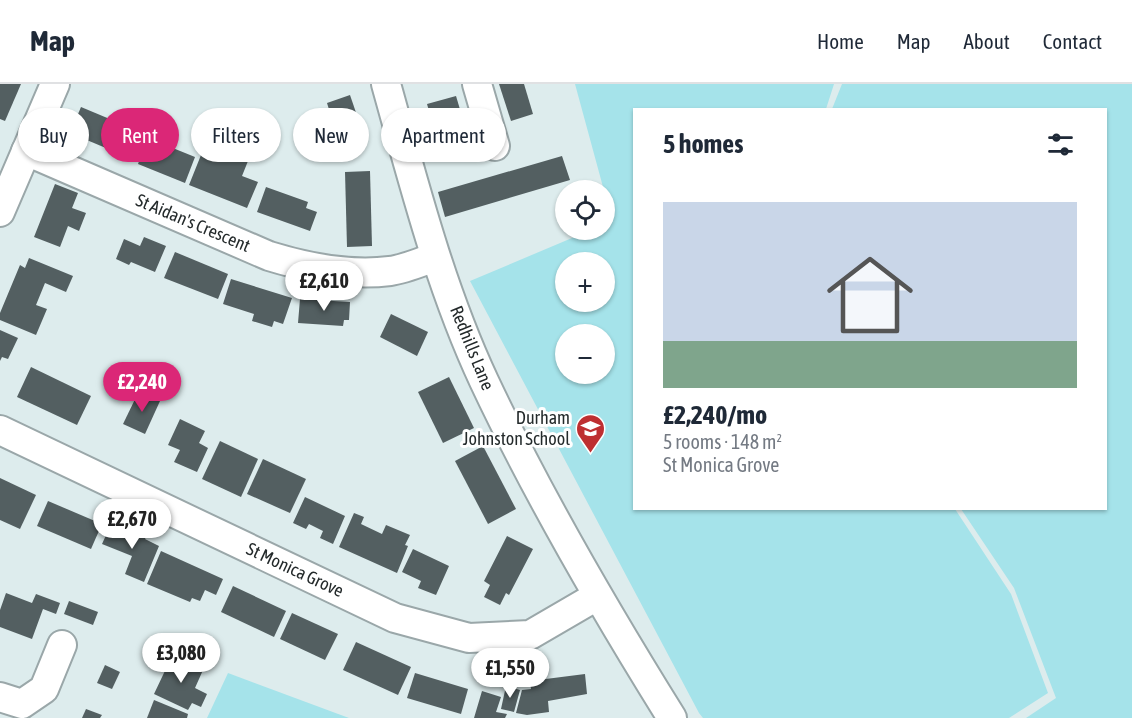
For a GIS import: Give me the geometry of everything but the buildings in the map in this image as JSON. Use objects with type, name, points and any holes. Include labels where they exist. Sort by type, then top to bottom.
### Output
[{"type":"street","points":[[45,108],[55,84]]},
{"type":"street","name":"Redhills Lane","points":[[386,84],[435,257],[483,380],[538,489],[597,596],[672,718]]},
{"type":"street","points":[[477,84],[484,108]]},
{"type":"street","points":[[0,212],[21,162]]},
{"type":"street","name":"St Aidan's Crescent","points":[[51,162],[269,256],[304,267],[345,271],[391,271],[435,257]]},
{"type":"street","name":"St Monica Grove","points":[[0,430],[395,618],[469,638],[530,635],[597,596]]},
{"type":"street","points":[[0,698],[22,704],[44,689],[62,645]]},
{"type":"shaded area","name":"Durham Johnston School","points":[[575,84],[834,84],[826,108],[633,108],[633,510],[956,510],[1011,594],[1048,693],[1009,718],[703,718],[470,281],[567,240],[615,240],[615,180],[601,180]]},
{"type":"shaded area","points":[[842,84],[1132,84],[1132,718],[1026,718],[1056,698],[1014,588],[962,510],[1107,510],[1107,108],[832,108]]},
{"type":"shaded area","points":[[228,673],[349,718],[207,718]]},
{"type":"place","name":"Durham Johnston School","points":[[591,454]]}]
